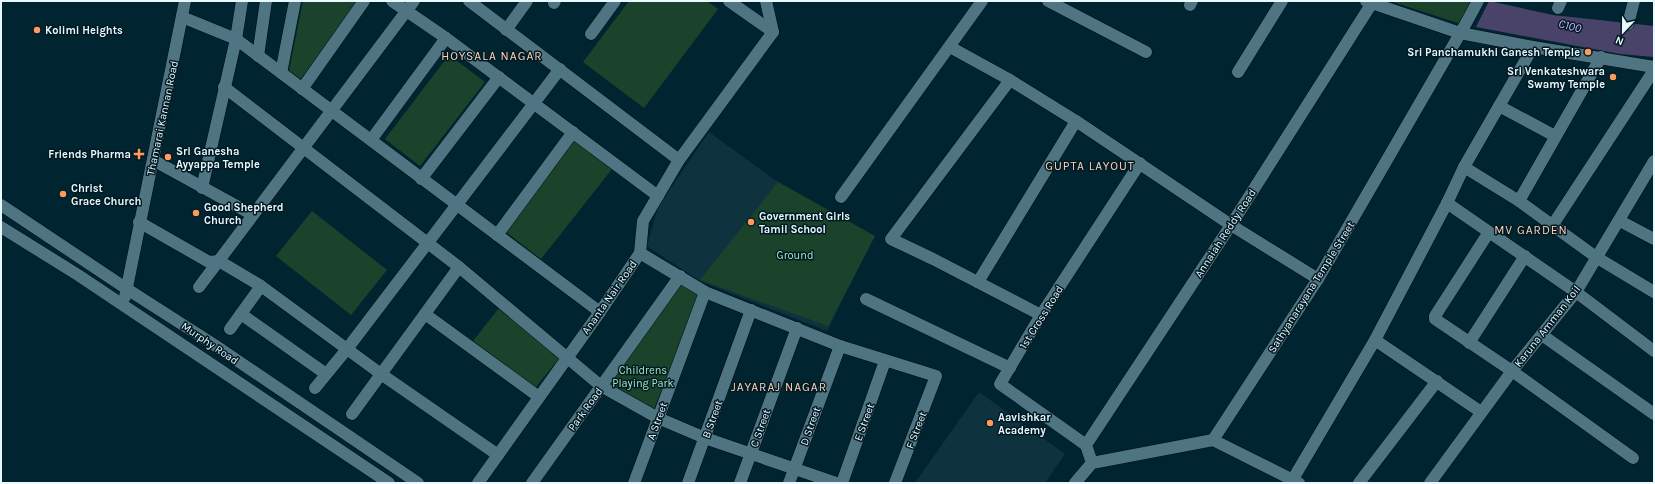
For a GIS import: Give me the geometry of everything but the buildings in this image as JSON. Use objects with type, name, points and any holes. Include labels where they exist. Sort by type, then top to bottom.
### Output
[{"type":"street","name":"Thamarai Kannan Road","points":[[123,306],[185,1]]},
{"type":"street","points":[[202,188],[236,39],[242,1]]},
{"type":"street","points":[[258,56],[266,1]]},
{"type":"street","points":[[281,73],[295,1]]},
{"type":"street","points":[[302,89],[364,1]]},
{"type":"street","points":[[392,1],[410,6],[446,38],[658,196]]},
{"type":"street","points":[[468,1],[680,160]]},
{"type":"street","points":[[506,30],[527,1]]},
{"type":"street","points":[[590,34],[615,1]]},
{"type":"street","points":[[729,1],[773,32]]},
{"type":"street","points":[[841,197],[982,1]]},
{"type":"street","points":[[1048,1],[1146,52]]},
{"type":"street","points":[[1238,72],[1282,1]]},
{"type":"street","name":"Sathyanarayana Temple Street","points":[[1213,440],[1318,279],[1478,1]]},
{"type":"street","points":[[1628,24],[1634,1]]},
{"type":"street","points":[[1369,2],[1533,47],[1601,57],[1654,68],[1552,226]]},
{"type":"street","name":"Annaiah Reddy Road","points":[[1086,445],[1231,225],[1369,2]]},
{"type":"street","points":[[769,3],[773,32]]},
{"type":"street","points":[[199,287],[410,6]]},
{"type":"street","points":[[182,17],[236,39],[600,312]]},
{"type":"street","name":"Ananta Nair Road","points":[[478,483],[600,312],[640,253],[643,221],[658,196],[680,160],[773,32]]},
{"type":"street","points":[[370,140],[446,38]]},
{"type":"street","points":[[950,47],[1010,80],[1076,121],[1231,225],[1318,279]]},
{"type":"street","points":[[1075,483],[1092,463],[1213,440],[1296,481],[1375,340],[1447,204],[1464,167],[1533,47]]},
{"type":"street","points":[[1518,201],[1601,57]]},
{"type":"street","points":[[315,388],[347,349],[560,69]]},
{"type":"street","points":[[421,178],[499,77]]},
{"type":"street","points":[[1010,80],[891,239],[1041,315]]},
{"type":"street","points":[[224,87],[459,267],[601,386],[658,418],[705,438],[836,483]]},
{"type":"street","points":[[1499,106],[1555,136]]},
{"type":"street","points":[[978,282],[1076,121]]},
{"type":"street","points":[[497,235],[573,132]]},
{"type":"street","points":[[153,160],[253,215]]},
{"type":"street","name":"Karuna Amman Koil","points":[[1430,483],[1512,371],[1576,292],[1596,257],[1620,221],[1650,181],[1654,162]]},
{"type":"street","name":"1st Cross Road","points":[[1086,445],[1000,384],[1041,315],[1140,163]]},
{"type":"street","points":[[1464,167],[1518,201],[1596,257],[1654,292]]},
{"type":"street","points":[[1447,204],[1576,292],[1654,351]]},
{"type":"street","name":"Murphy Road","points":[[1,205],[187,327],[418,483]]},
{"type":"street","points":[[1620,221],[1654,239]]},
{"type":"street","points":[[139,222],[209,262],[218,261],[261,286],[381,374],[498,455]]},
{"type":"street","name":"Murphy Road","points":[[2,230],[123,306],[389,483]]},
{"type":"street","points":[[1489,232],[1434,317],[1435,320],[1512,371],[1633,458]]},
{"type":"street","points":[[640,253],[705,292],[840,346],[886,361]]},
{"type":"street","points":[[1469,343],[1525,256]]},
{"type":"street","points":[[352,414],[459,267]]},
{"type":"street","name":"Park Road","points":[[532,483],[680,276]]},
{"type":"street","points":[[230,329],[261,286]]},
{"type":"street","name":"A Street","points":[[634,483],[705,292]]},
{"type":"street","points":[[866,299],[1010,368]]},
{"type":"street","name":"B Street","points":[[688,483],[751,310]]},
{"type":"street","points":[[241,314],[326,374]]},
{"type":"street","points":[[425,314],[539,397]]},
{"type":"street","name":"C Street","points":[[740,483],[797,328]]},
{"type":"street","points":[[1542,335],[1654,414]]},
{"type":"street","points":[[1375,340],[1481,412]]},
{"type":"street","name":"D Street","points":[[789,483],[840,346]]},
{"type":"street","name":"F Street","points":[[886,361],[936,376],[895,483]]},
{"type":"street","name":"E Street","points":[[842,483],[886,361]]},
{"type":"street","points":[[1359,483],[1437,381]]},
{"type":"street","points":[[1086,445],[1092,463]]},
{"type":"shaded area","name":"Government Girls Tamil School","points":[[709,132],[775,180],[874,237],[827,331],[700,281],[647,246],[658,207]]},
{"type":"shaded area","name":"Aavishkar Academy","points":[[979,392],[1065,454],[1045,483],[915,483]]},
{"type":"green space","points":[[303,1],[357,1],[301,79],[289,71]]},
{"type":"green space","points":[[629,1],[707,1],[718,9],[644,108],[583,62]]},
{"type":"green space","points":[[1390,1],[1473,1],[1461,24]]},
{"type":"green space","points":[[449,55],[485,82],[420,166],[385,139]]},
{"type":"green space","points":[[567,134],[612,169],[541,259],[497,225]]},
{"type":"green space","name":"Ground","points":[[778,182],[875,236],[828,326],[700,280]]},
{"type":"green space","points":[[312,211],[387,270],[351,315],[276,256]]},
{"type":"green space","name":"Childrens Playing Park","points":[[682,283],[700,296],[654,409],[608,384]]},
{"type":"green space","points":[[499,308],[561,356],[535,388],[473,341]]},
{"type":"water","name":"C100","points":[[1489,1],[1553,15],[1654,26],[1654,57],[1620,54],[1476,27]]},
{"type":"place","name":"Kolimi Heights","points":[[37,30]]},
{"type":"place","name":"Sri Panchamukhi Ganesh Temple","points":[[1588,52]]},
{"type":"place","name":"Sri Venkateshwara Swamy Temple","points":[[1613,77]]},
{"type":"place","name":"Friends Pharma","points":[[139,154]]},
{"type":"place","name":"Sri Ganesha Ayyappa Temple","points":[[168,157]]},
{"type":"place","name":"Christ Grace Church","points":[[63,194]]},
{"type":"place","name":"Good Shepherd Church","points":[[196,213]]},
{"type":"place","name":"Government Girls Tamil School","points":[[751,222]]},
{"type":"place","name":"Aavishkar Academy","points":[[990,423]]},
{"type":"district","name":"HOYSALA NAGAR","points":[[492,56]]},
{"type":"district","name":"GUPTA LAYOUT","points":[[1090,166]]},
{"type":"district","name":"MV GARDEN","points":[[1531,230]]},
{"type":"district","name":"JAYARAJ NAGAR","points":[[779,387]]}]
